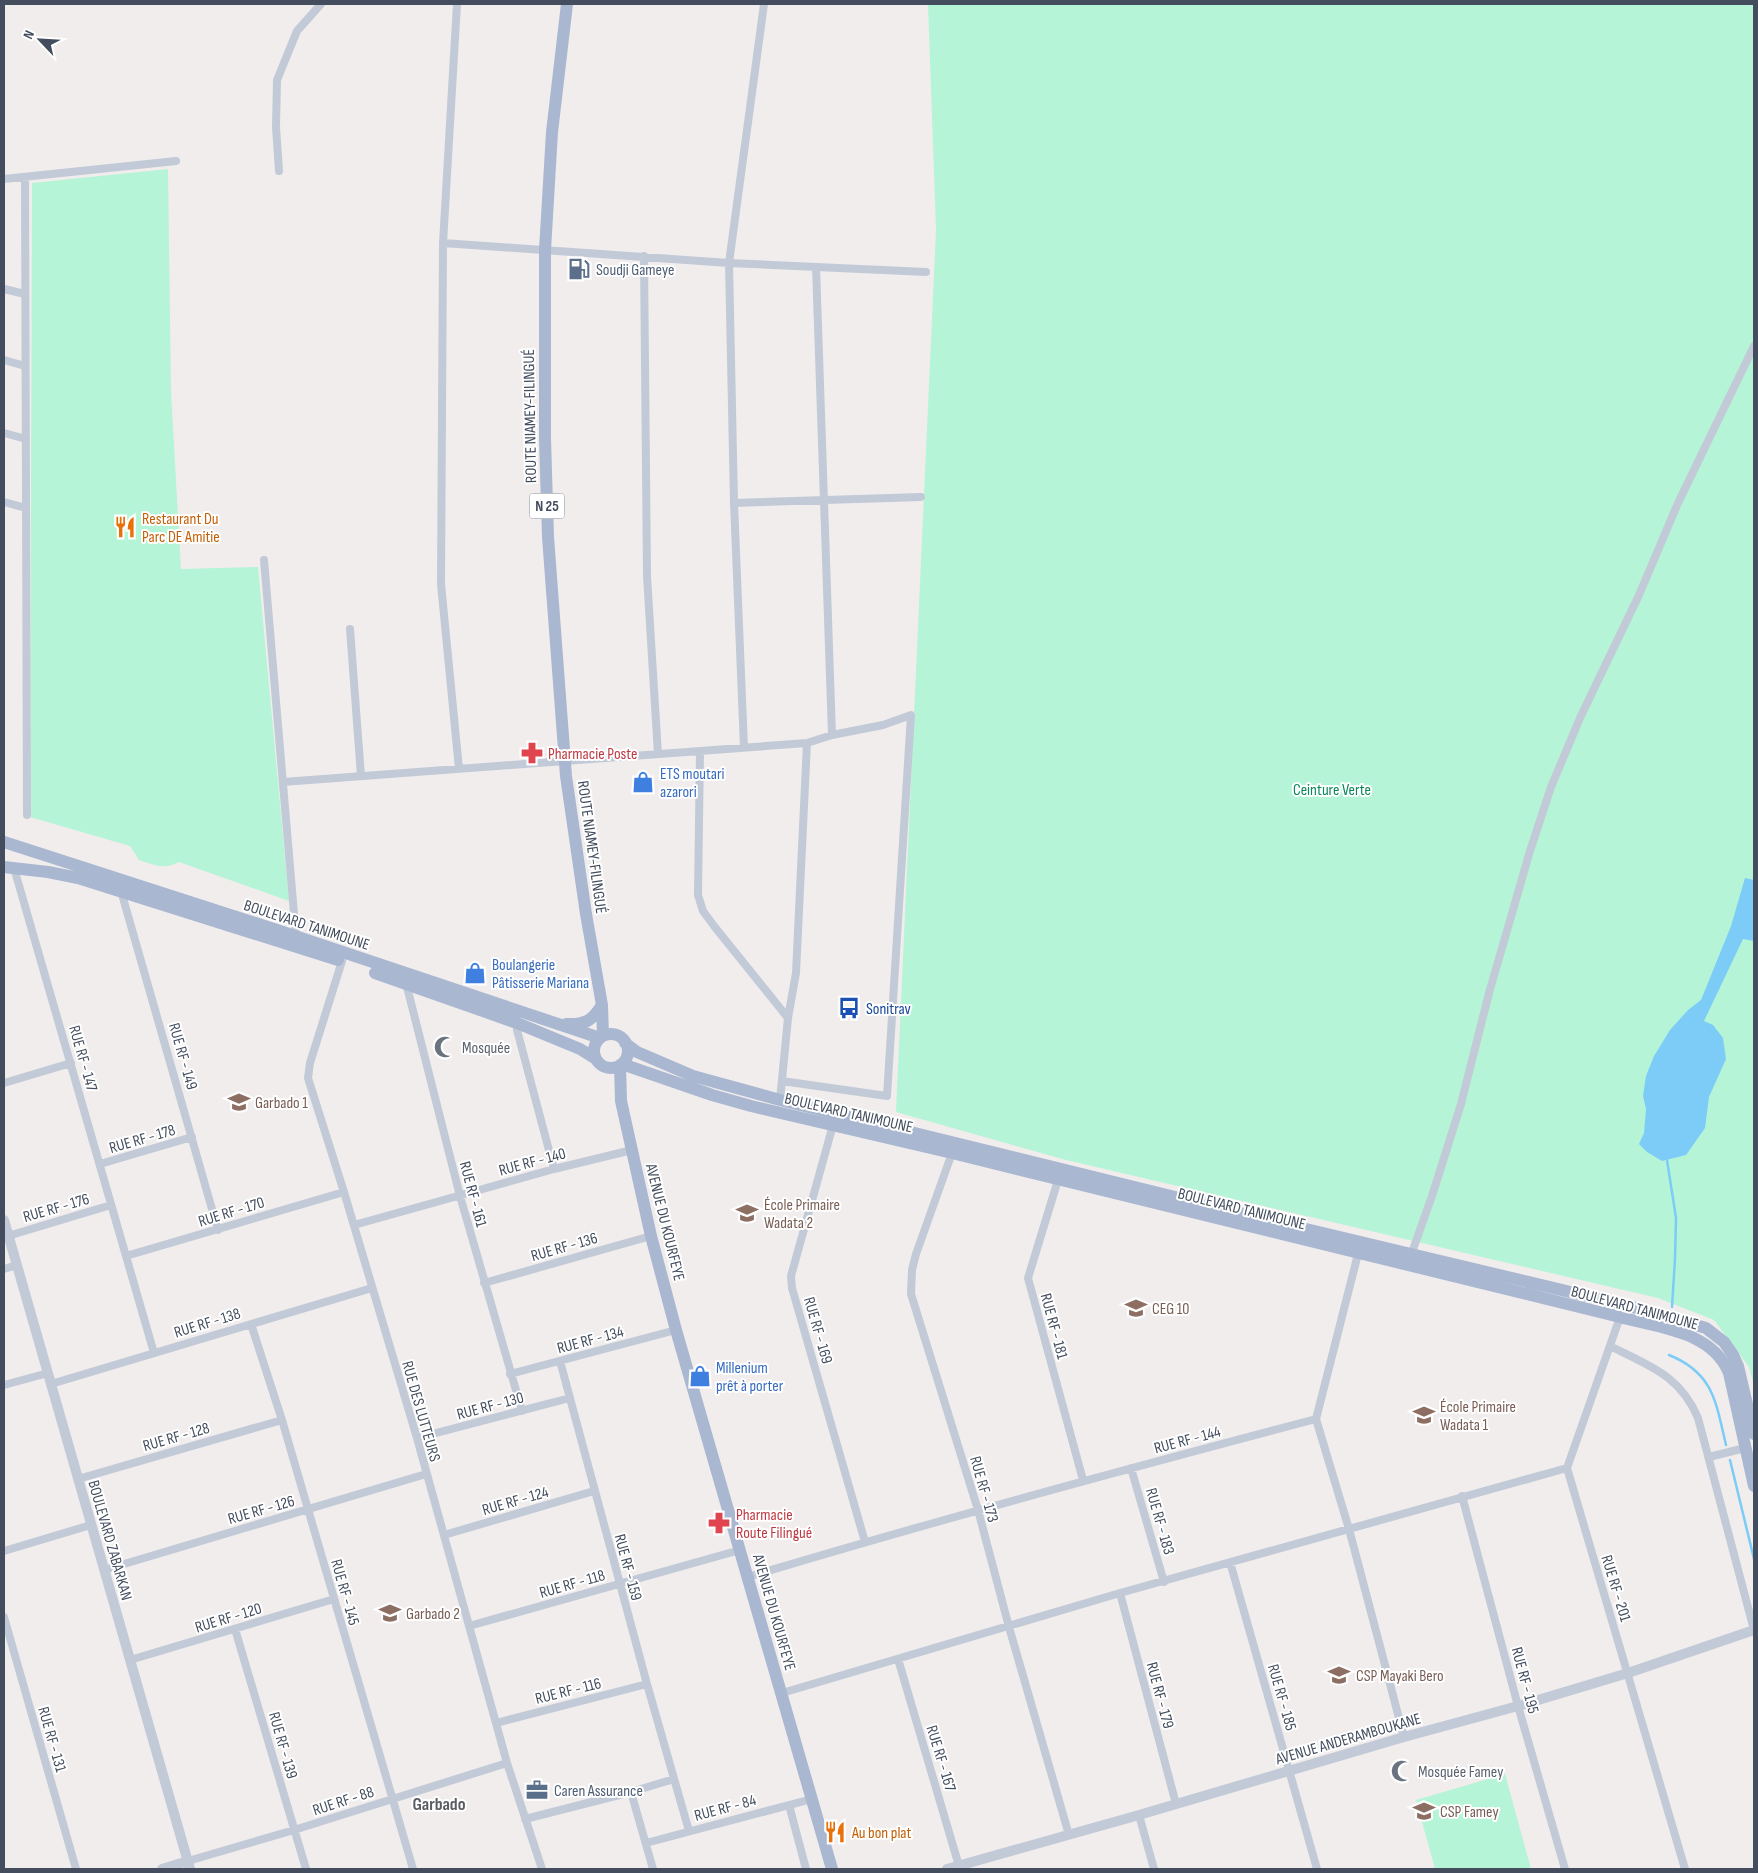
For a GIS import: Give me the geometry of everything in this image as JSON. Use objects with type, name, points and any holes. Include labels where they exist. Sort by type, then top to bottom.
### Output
[{"type":"main road","name":"ROUTE NIAMEY-FILINGUÉ","points":[[568,4],[552,132],[545,250],[545,438],[548,537],[564,761],[586,914],[602,1005],[601,1037]]},
{"type":"main road","name":"BOULEVARD TANIMOUNE","points":[[4,842],[296,937],[554,1024],[601,1037]]},
{"type":"main road","name":"BOULEVARD TANIMOUNE","points":[[9,867],[63,874],[342,961],[517,1023],[580,1049],[599,1063]]},
{"type":"main road","name":"ROUTE NIAMEY-FILINGUÉ","points":[[602,1005],[623,1040]]},
{"type":"main road","points":[[554,1024],[576,1025],[586,1022],[595,1017],[602,1005]]},
{"type":"main road","points":[[613,1034],[623,1040],[628,1054],[621,1065],[610,1068],[599,1063],[594,1047],[601,1037],[613,1034]]},
{"type":"main road","name":"BOULEVARD TANIMOUNE","points":[[623,1040],[637,1052],[693,1076],[1030,1167],[1360,1245],[1696,1338],[1716,1352],[1725,1363],[1729,1373],[1744,1448],[1754,1486]]},
{"type":"main road","name":"AVENUE DU KOURFEYE","points":[[599,1063],[622,1101]]},
{"type":"main road","name":"BOULEVARD TANIMOUNE","points":[[621,1065],[732,1101],[952,1153],[1030,1167],[1058,1180],[1360,1245]]},
{"type":"main road","name":"AVENUE DU KOURFEYE","points":[[621,1065],[622,1101],[651,1236],[676,1330],[832,1869]]},
{"type":"main road","name":"BOULEVARD TANIMOUNE","points":[[1410,1260],[1628,1306],[1706,1328],[1724,1342],[1738,1366],[1754,1434]]},
{"type":"street","points":[[279,171],[276,126],[277,80],[297,32],[322,4]]},
{"type":"street","points":[[457,4],[443,243],[441,584],[459,769]]},
{"type":"street","points":[[744,747],[734,504],[729,263],[764,4]]},
{"type":"street","points":[[4,180],[176,160]]},
{"type":"street","points":[[25,177],[27,815]]},
{"type":"street","points":[[443,243],[729,263],[926,272]]},
{"type":"street","points":[[644,256],[647,576],[658,754]]},
{"type":"street","points":[[816,267],[832,735]]},
{"type":"street","points":[[4,289],[25,294]]},
{"type":"street","points":[[1410,1260],[1461,1104],[1489,993],[1530,851],[1551,787],[1580,718],[1635,603],[1678,503],[1754,346]]},
{"type":"street","points":[[4,360],[25,366]]},
{"type":"street","points":[[4,433],[26,439]]},
{"type":"street","points":[[734,504],[921,497]]},
{"type":"street","points":[[4,502],[26,508]]},
{"type":"street","points":[[264,560],[296,937]]},
{"type":"street","points":[[350,629],[361,776]]},
{"type":"street","points":[[282,782],[807,743],[832,735],[883,725],[911,715],[887,1096],[782,1081]]},
{"type":"street","points":[[780,1100],[788,1018],[796,972],[807,743]]},
{"type":"street","points":[[700,751],[698,895],[700,904],[714,926],[788,1018]]},
{"type":"street","name":"RUE RF - 147","points":[[9,867],[71,1063],[154,1353]]},
{"type":"street","name":"RUE RF - 149","points":[[121,891],[218,1230]]},
{"type":"street","name":"RUE DES LUTTEURS","points":[[342,961],[308,1070],[308,1078],[417,1438],[507,1762],[539,1869]]},
{"type":"street","name":"RUE RF - 161","points":[[406,983],[460,1196],[522,1411]]},
{"type":"street","points":[[517,1023],[517,1030],[554,1169]]},
{"type":"street","points":[[4,1083],[71,1063]]},
{"type":"street","name":"RUE RF - 169","points":[[833,1125],[791,1276],[792,1288],[865,1542]]},
{"type":"street","name":"RUE RF - 178","points":[[100,1164],[192,1137]]},
{"type":"street","name":"RUE RF - 140","points":[[354,1226],[554,1169],[632,1150]]},
{"type":"street","name":"RUE RF - 173","points":[[952,1153],[916,1254],[912,1270],[911,1294],[978,1510],[1069,1835]]},
{"type":"street","name":"RUE RF - 181","points":[[1058,1180],[1028,1278],[1083,1480]]},
{"type":"street","name":"RUE RF - 170","points":[[126,1256],[344,1192]]},
{"type":"street","name":"RUE RF - 176","points":[[8,1236],[111,1205]]},
{"type":"street","name":"BOULEVARD ZABARKAN","points":[[4,1220],[189,1865]]},
{"type":"street","name":"RUE RF - 136","points":[[484,1283],[651,1236]]},
{"type":"street","points":[[1360,1245],[1316,1419],[1349,1529],[1404,1737]]},
{"type":"street","points":[[4,1269],[17,1266]]},
{"type":"street","name":"RUE RF - 138","points":[[51,1384],[372,1288]]},
{"type":"street","points":[[782,1693],[1230,1562],[1567,1468],[1620,1317]]},
{"type":"street","name":"RUE RF - 145","points":[[251,1324],[282,1420],[391,1799],[413,1869]]},
{"type":"street","name":"RUE RF - 134","points":[[510,1374],[676,1330]]},
{"type":"street","points":[[1610,1346],[1661,1372],[1682,1389],[1692,1404],[1709,1457],[1754,1630]]},
{"type":"street","name":"RUE RF - 159","points":[[560,1361],[594,1491],[689,1831]]},
{"type":"street","points":[[4,1385],[48,1373]]},
{"type":"street","name":"RUE RF - 130","points":[[417,1438],[570,1398]]},
{"type":"street","name":"RUE RF - 144","points":[[748,1577],[1083,1480],[1316,1419]]},
{"type":"street","name":"RUE RF - 128","points":[[78,1479],[282,1420]]},
{"type":"street","points":[[1709,1457],[1744,1448]]},
{"type":"street","name":"RUE RF - 183","points":[[1131,1468],[1164,1582]]},
{"type":"street","name":"RUE RF - 201","points":[[1567,1468],[1685,1869]]},
{"type":"street","name":"RUE RF - 126","points":[[104,1570],[426,1474]]},
{"type":"street","name":"RUE RF - 124","points":[[444,1535],[594,1491]]},
{"type":"street","name":"RUE RF - 195","points":[[1462,1496],[1518,1706],[1565,1869]]},
{"type":"street","points":[[4,1551],[91,1525]]},
{"type":"street","name":"RUE RF - 118","points":[[469,1626],[740,1550]]},
{"type":"street","name":"RUE RF - 185","points":[[1230,1562],[1317,1869]]},
{"type":"street","name":"RUE RF - 179","points":[[1120,1594],[1176,1804]]},
{"type":"street","name":"RUE RF - 120","points":[[130,1660],[334,1598]]},
{"type":"street","name":"RUE RF - 131","points":[[4,1617],[76,1869]]},
{"type":"street","name":"RUE RF - 139","points":[[235,1629],[306,1869]]},
{"type":"street","name":"AVENUE ANDERAMBOUKANE","points":[[947,1869],[1518,1706],[1628,1673],[1754,1630]]},
{"type":"street","name":"RUE RF - 167","points":[[898,1659],[960,1866]]},
{"type":"street","name":"RUE RF - 116","points":[[496,1723],[647,1684]]},
{"type":"street","name":"RUE RF - 88","points":[[189,1865],[507,1762]]},
{"type":"street","points":[[525,1819],[674,1779]]},
{"type":"street","points":[[631,1792],[653,1869]]},
{"type":"street","name":"RUE RF - 84","points":[[646,1843],[812,1799]]},
{"type":"street","points":[[789,1805],[806,1869]]},
{"type":"street","points":[[1139,1815],[1154,1869]]},
{"type":"street","points":[[162,1869],[189,1865]]},
{"type":"green space","name":"Ceinture Verte","points":[[928,4],[1754,4],[1754,1386],[1749,1367],[1714,1320],[1658,1298],[1066,1160],[896,1112],[936,230]]},
{"type":"green space","points":[[168,169],[171,392],[181,569],[258,567],[289,901],[179,862],[169,866],[149,864],[139,860],[130,846],[30,817],[32,183]]},
{"type":"green space","points":[[1505,1774],[1531,1869],[1435,1869],[1416,1800]]},
{"type":"water","points":[[1745,878],[1754,880],[1754,941],[1743,939],[1704,1021],[1713,1025],[1723,1038],[1726,1059],[1709,1097],[1705,1128],[1686,1155],[1662,1161],[1647,1152],[1639,1144],[1644,1133],[1646,1109],[1643,1096],[1646,1076],[1654,1056],[1670,1030],[1688,1010],[1701,1000],[1731,926]]},
{"type":"waterway","points":[[1667,1160],[1676,1218],[1672,1307]]},
{"type":"waterway","points":[[1669,1355],[1684,1362],[1695,1371],[1711,1391],[1726,1445]]},
{"type":"waterway","points":[[1730,1460],[1754,1559]]},
{"type":"place","name":"Soudji Gameye","points":[[579,269]]},
{"type":"place","name":"Restaurant Du Parc DE Amitie","points":[[125,527]]},
{"type":"place","name":"Pharmacie Poste","points":[[532,753]]},
{"type":"place","name":"ETS moutari azarori","points":[[643,782]]},
{"type":"place","name":"Boulangerie Pâtisserie Mariana","points":[[475,973]]},
{"type":"place","name":"Sonitrav","points":[[849,1008]]},
{"type":"place","name":"Mosquée","points":[[445,1047]]},
{"type":"place","name":"Garbado 1","points":[[239,1102]]},
{"type":"place","name":"École Primaire Wadata 2","points":[[747,1213]]},
{"type":"place","name":"CEG 10","points":[[1136,1308]]},
{"type":"place","name":"Millenium prêt à porter","points":[[700,1376]]},
{"type":"place","name":"École Primaire Wadata 1","points":[[1424,1415]]},
{"type":"place","name":"Pharmacie Route Filingué","points":[[719,1523]]},
{"type":"place","name":"Garbado 2","points":[[390,1613]]},
{"type":"place","name":"CSP Mayaki Bero","points":[[1339,1675]]},
{"type":"place","name":"Mosquée Famey","points":[[1402,1771]]},
{"type":"place","name":"Caren Assurance","points":[[537,1790]]},
{"type":"place","name":"CSP Famey","points":[[1424,1811]]},
{"type":"place","name":"Au bon plat","points":[[835,1832]]},
{"type":"district","name":"Garbado","points":[[439,1804]]}]
